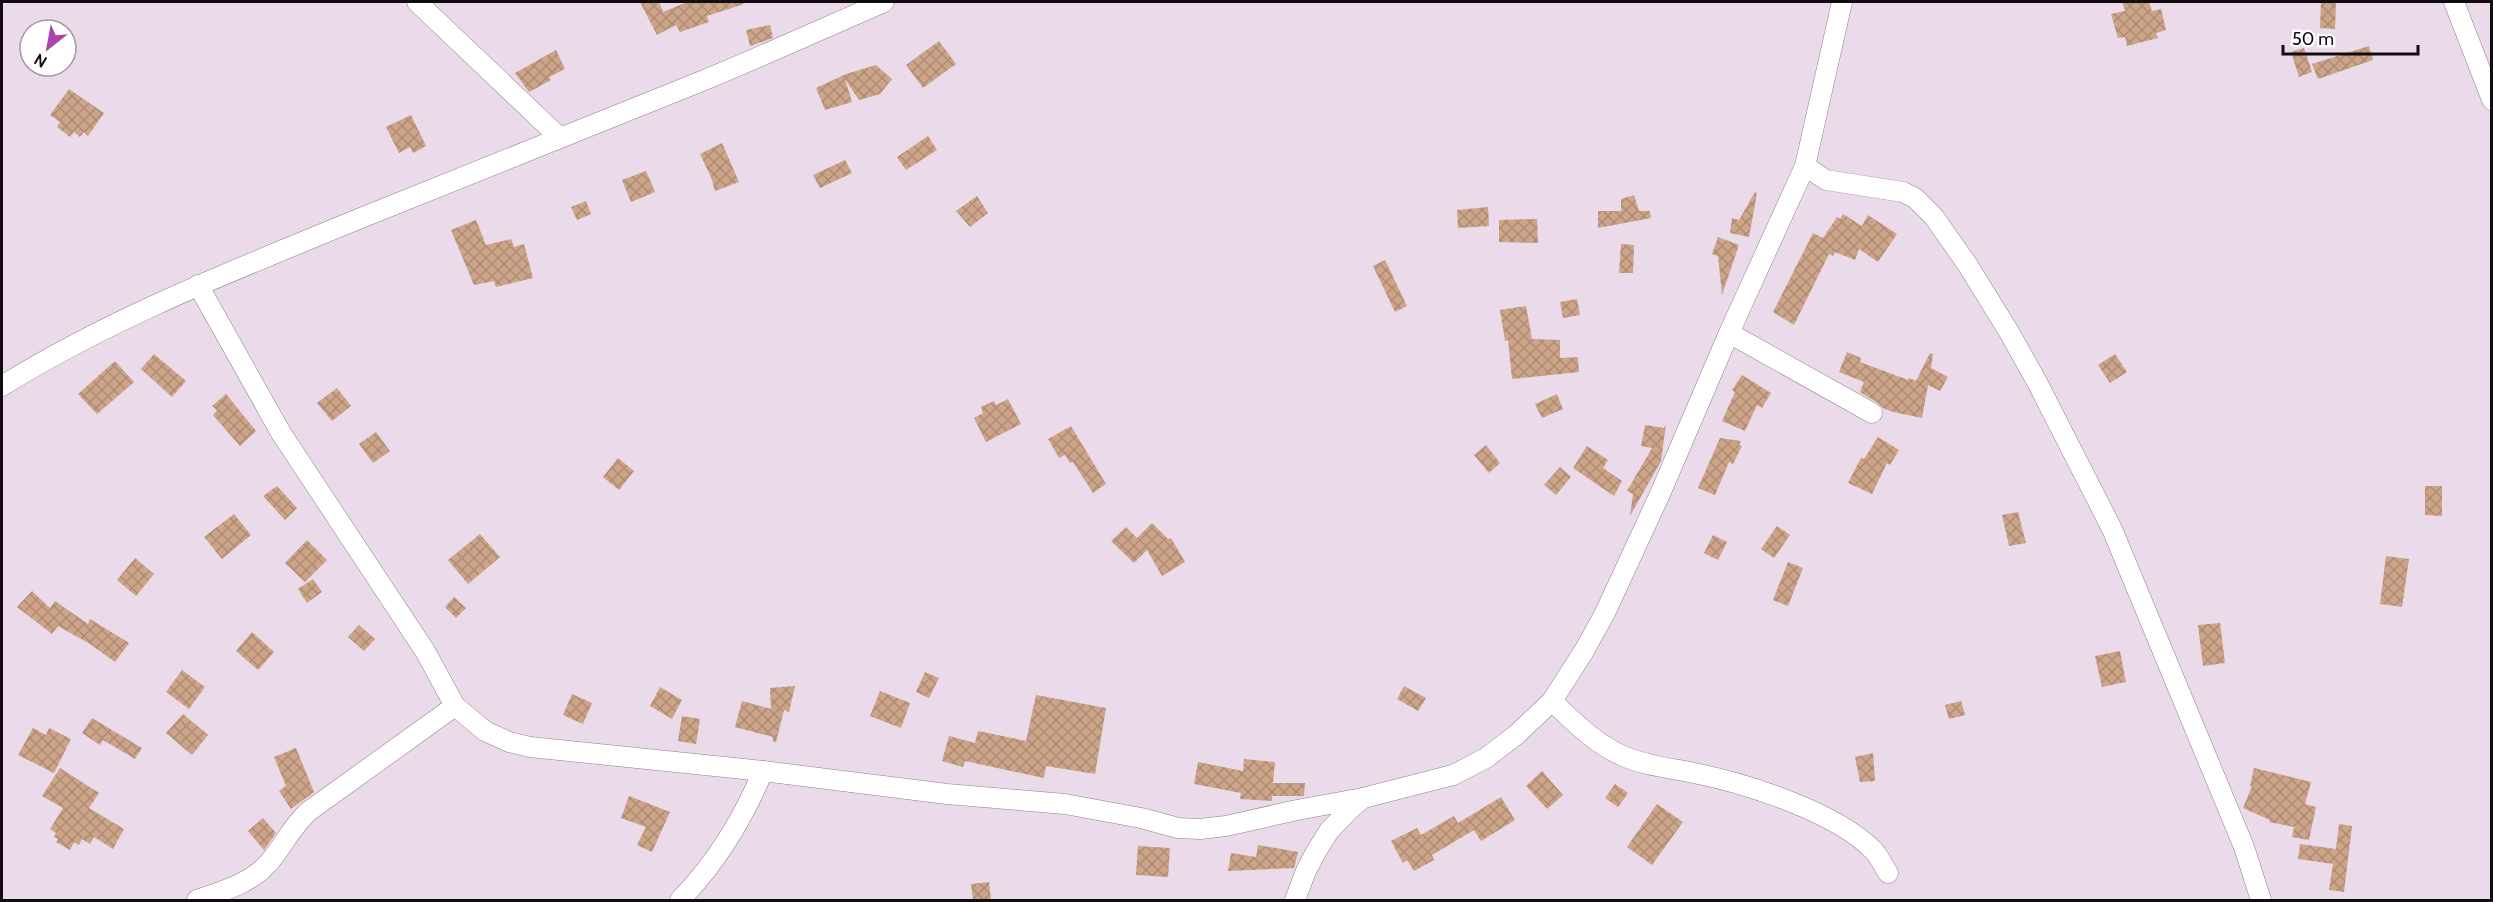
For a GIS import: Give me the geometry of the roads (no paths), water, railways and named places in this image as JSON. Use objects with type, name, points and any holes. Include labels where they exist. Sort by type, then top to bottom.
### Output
[{"type":"street","points":[[417,2],[559,137]]},
{"type":"street","points":[[2,386],[39,363],[126,317],[198,285],[559,137],[703,81],[884,2]]},
{"type":"street","points":[[198,285],[281,433],[425,651],[455,706],[485,731],[509,742],[530,747],[763,771],[946,794],[1065,804],[1141,818],[1178,828],[1200,829],[1226,826],[1363,798],[1453,775],[1470,768],[1516,735],[1552,701],[1605,614],[1805,166],[1842,2]]},
{"type":"street","points":[[2454,2],[2492,100]]},
{"type":"street","points":[[1805,166],[1826,180],[1895,191],[1915,198],[1935,217],[2009,332],[2112,529],[2244,848],[2261,900]]},
{"type":"street","points":[[1730,333],[1872,413]]},
{"type":"street","points":[[1552,701],[1593,740],[1622,755],[1640,762],[1734,782],[1815,813],[1842,827],[1874,851],[1888,873]]},
{"type":"street","points":[[197,900],[248,880],[260,871],[271,860],[299,820],[309,811],[455,706]]},
{"type":"street","points":[[680,900],[713,861],[738,825],[763,771]]},
{"type":"street","points":[[1295,900],[1306,871],[1329,831],[1363,798]]}]
